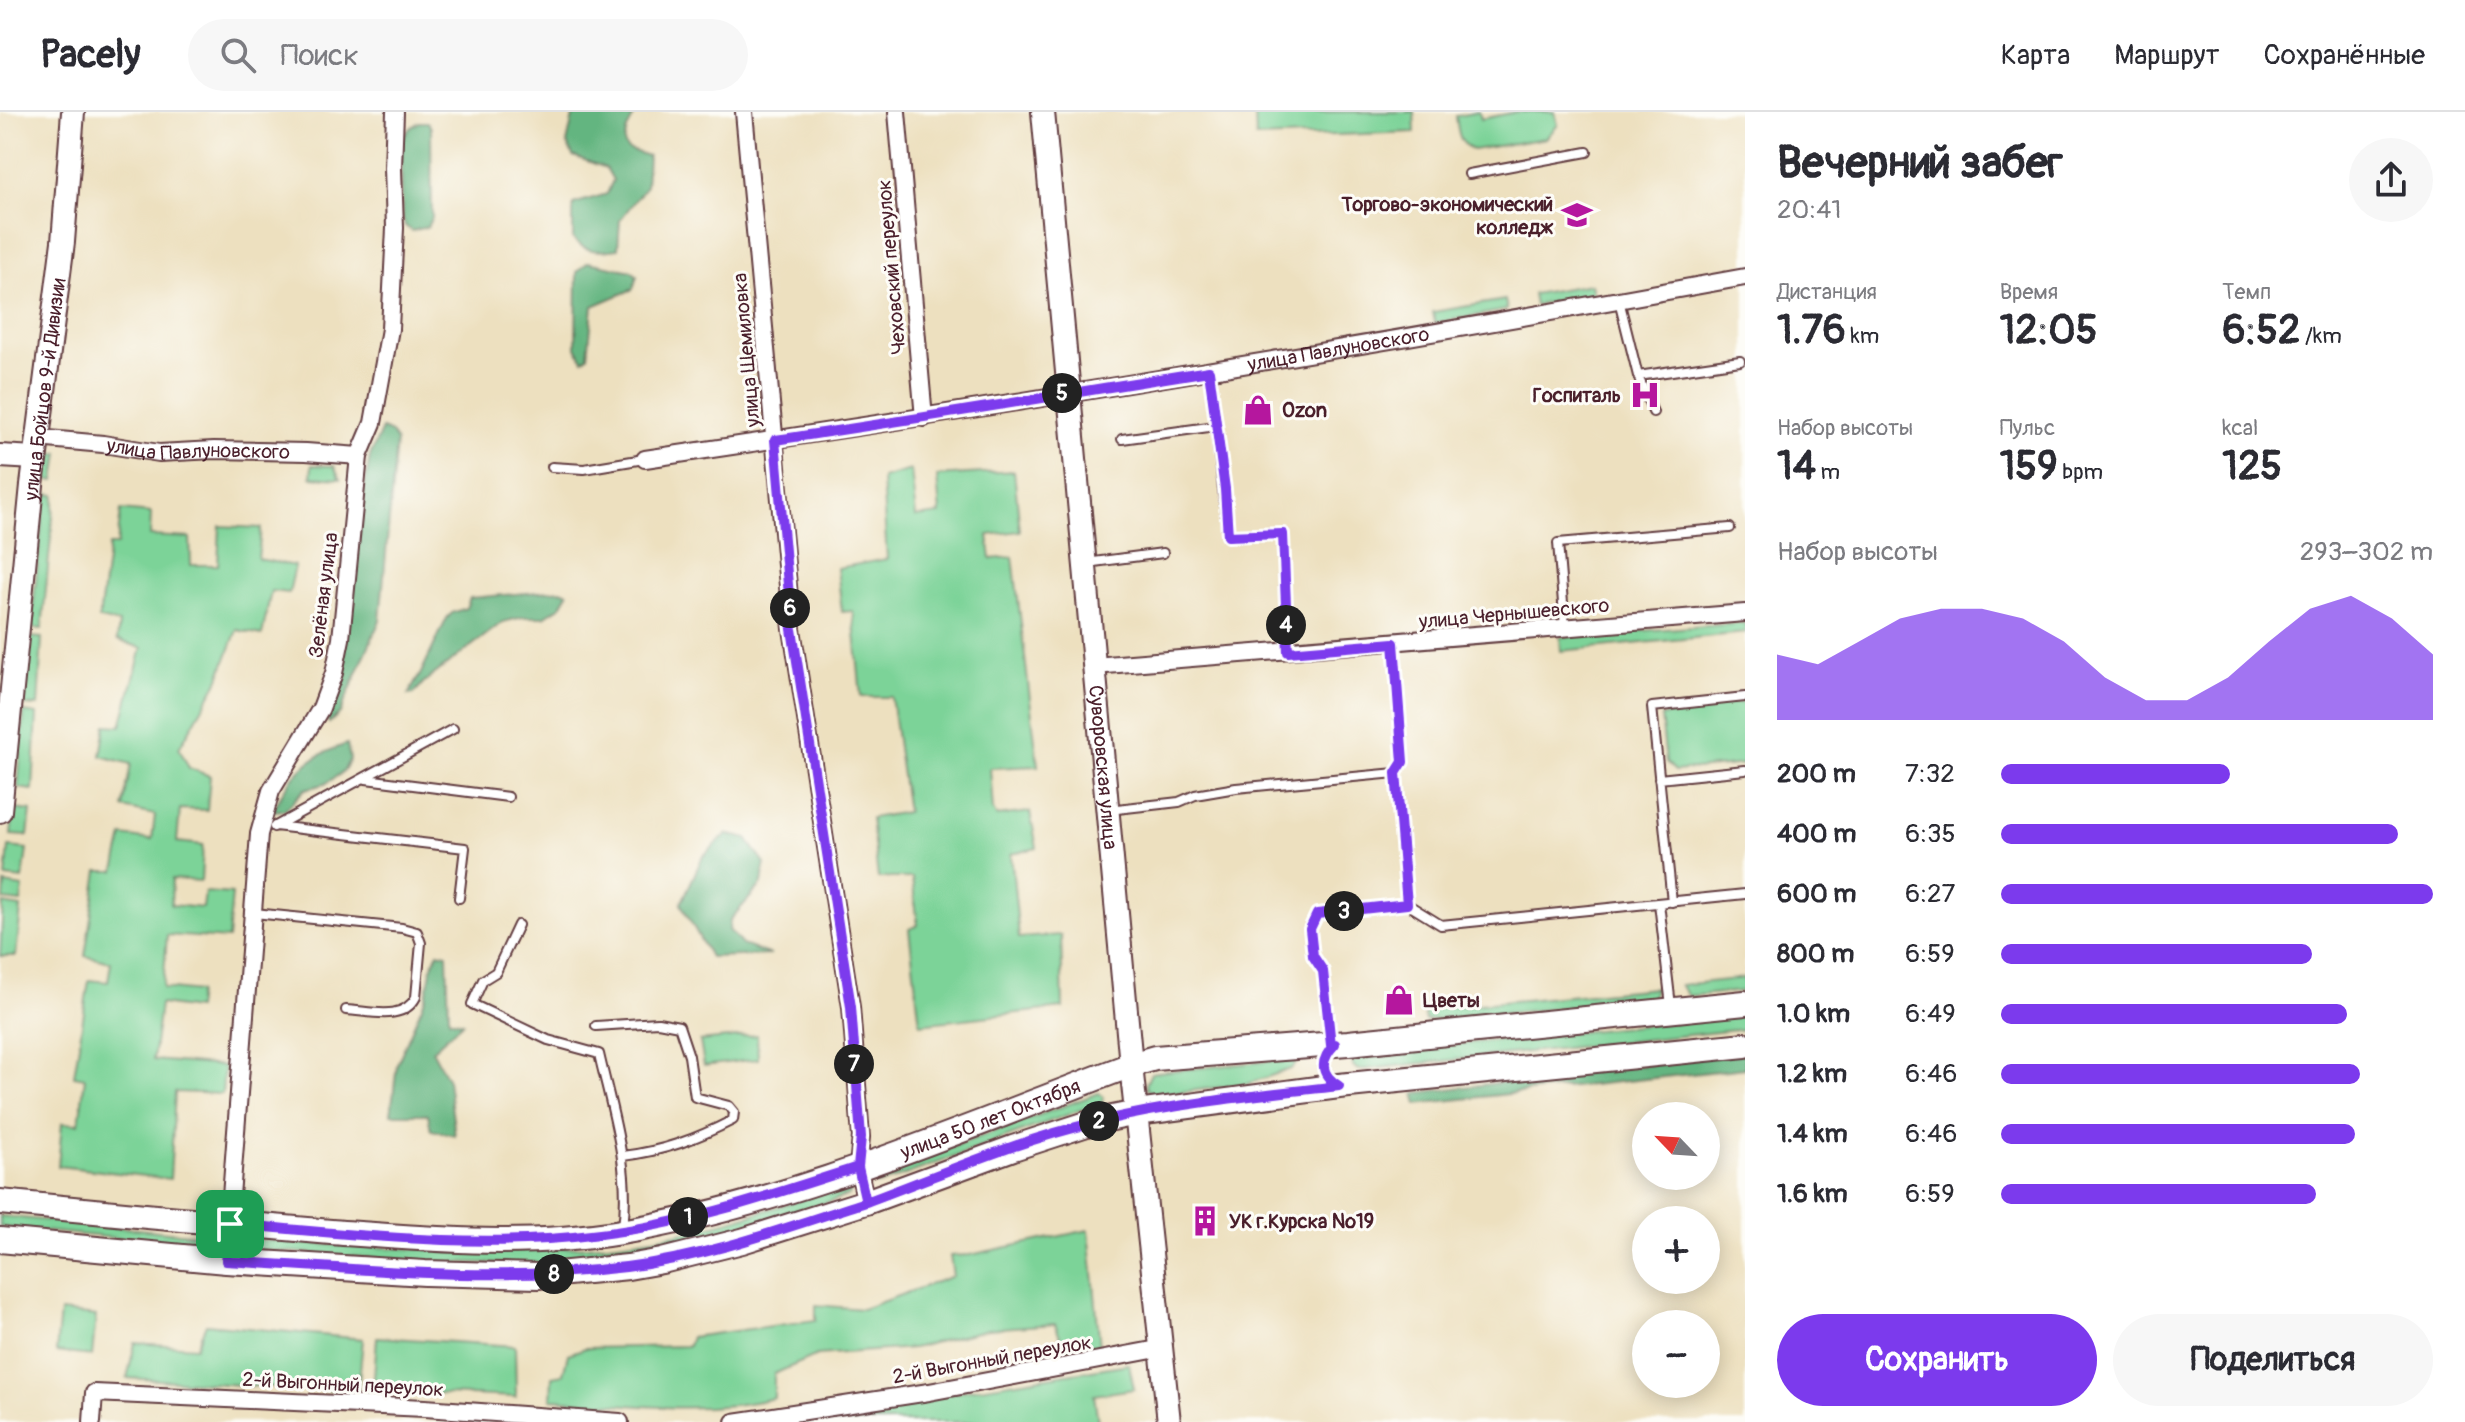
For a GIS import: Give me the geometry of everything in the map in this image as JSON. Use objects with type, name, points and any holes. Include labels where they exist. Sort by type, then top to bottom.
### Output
[{"type":"main road","name":"улица 50 лет Октября","points":[[0,1202],[429,1239],[536,1239],[622,1231],[736,1206],[858,1167],[1155,1058],[1333,1045],[1745,1003]]},
{"type":"main road","points":[[1333,1045],[1322,1067],[1330,1081],[1339,1086]]},
{"type":"main road","name":"улица 50 лет Октября","points":[[0,1240],[226,1261],[425,1273],[538,1276],[662,1261],[742,1241],[866,1202],[1093,1122],[1137,1113],[1294,1091],[1745,1045]]},
{"type":"main road","points":[[1293,1048],[1304,1053],[1311,1067],[1304,1085],[1294,1091]]},
{"type":"street","name":"улица Бойцов 9-й Дивизии","points":[[0,811],[36,448],[63,242],[73,112]]},
{"type":"street","name":"Зелёная улица","points":[[226,1261],[259,834],[271,791],[321,708],[334,673],[341,639],[359,456],[373,423],[390,329],[395,112]]},
{"type":"street","name":"улица Щемиловка","points":[[744,112],[792,629],[851,1007],[861,1137],[858,1167],[866,1202]]},
{"type":"street","name":"Чеховский переулок","points":[[897,112],[924,418]]},
{"type":"street","name":"Суворовская улица","points":[[1043,112],[1131,1065],[1169,1422]]},
{"type":"street","name":"улица Павлуновского","points":[[645,459],[924,418],[1209,371],[1745,277]]},
{"type":"street","name":"улица Павлуновского","points":[[0,456],[36,448],[103,444],[159,453],[214,450],[359,456]]},
{"type":"street","name":"улица Чернышевского","points":[[1094,666],[1745,613]]},
{"type":"street","name":"2-й Выгонный переулок","points":[[734,1422],[929,1392],[1163,1348]]},
{"type":"street","name":"2-й Выгонный переулок","points":[[92,1422],[94,1393],[439,1409],[620,1422]]},
{"type":"lane","points":[[1469,174],[1587,152]]},
{"type":"lane","points":[[1619,300],[1638,376],[1653,412]]},
{"type":"lane","points":[[1638,376],[1740,361]]},
{"type":"lane","points":[[1209,371],[1228,536],[1283,534],[1288,652]]},
{"type":"lane","points":[[1122,439],[1216,426]]},
{"type":"lane","points":[[552,467],[584,469],[645,459]]},
{"type":"lane","points":[[1566,628],[1558,543],[1730,528]]},
{"type":"lane","points":[[1086,564],[1163,553]]},
{"type":"lane","points":[[1394,643],[1403,762],[1396,773],[1407,904]]},
{"type":"lane","points":[[1672,902],[1652,707],[1745,697]]},
{"type":"lane","points":[[259,834],[453,729]]},
{"type":"lane","points":[[1659,779],[1745,770]]},
{"type":"lane","points":[[1108,810],[1179,802],[1195,795],[1236,788],[1396,773]]},
{"type":"lane","points":[[365,778],[508,797]]},
{"type":"lane","points":[[275,826],[465,848],[459,898]]},
{"type":"lane","points":[[1333,1045],[1323,971],[1313,956],[1310,929],[1317,914],[1407,904],[1441,925],[1745,894]]},
{"type":"lane","points":[[1659,903],[1671,1010]]},
{"type":"lane","points":[[254,913],[417,932],[421,943],[413,1003],[395,1013],[346,1010]]},
{"type":"lane","points":[[518,925],[496,972],[483,980],[472,1004],[548,1040],[599,1054],[623,1156],[627,1202],[622,1231]]},
{"type":"lane","points":[[596,1026],[658,1022],[679,1026],[689,1056],[695,1097],[729,1106],[734,1112],[733,1120],[698,1139],[623,1156]]},
{"type":"green space","points":[[574,112],[636,112],[624,143],[627,149],[648,156],[646,186],[620,220],[618,249],[594,250],[583,247],[573,239],[573,204],[607,194],[613,180],[606,168],[573,156],[567,143]]},
{"type":"green space","points":[[1255,112],[1414,112],[1415,132],[1256,138]]},
{"type":"green space","points":[[1479,112],[1481,119],[1516,112],[1555,112],[1558,125],[1546,138],[1473,150],[1462,140],[1456,116]]},
{"type":"green space","points":[[419,122],[428,122],[431,128],[432,217],[427,227],[412,231],[405,226],[402,215],[401,141],[409,129]]},
{"type":"green space","points":[[588,262],[632,271],[637,276],[633,289],[593,306],[588,356],[583,360],[576,347],[577,272]]},
{"type":"green space","points":[[1591,284],[1593,294],[1535,305],[1533,294]]},
{"type":"green space","points":[[1505,300],[1507,310],[1435,323],[1433,312]]},
{"type":"green space","points":[[382,429],[391,433],[396,441],[380,620],[340,713],[329,723],[325,715],[370,456]]},
{"type":"green space","points":[[59,453],[55,481],[47,480],[49,458]]},
{"type":"green space","points":[[312,465],[334,466],[340,479],[311,477]]},
{"type":"green space","points":[[911,470],[916,517],[940,514],[937,476],[1014,471],[1020,531],[988,535],[991,559],[1013,557],[1038,766],[990,768],[993,810],[996,816],[1030,812],[1037,848],[1011,854],[1019,938],[1061,935],[1063,1008],[920,1024],[909,929],[918,925],[912,878],[878,878],[871,818],[907,812],[891,697],[861,697],[853,611],[842,612],[837,568],[887,559],[882,478]]},
{"type":"green space","points":[[45,494],[55,495],[42,629],[31,628]]},
{"type":"green space","points":[[121,510],[151,513],[150,536],[190,538],[191,565],[218,565],[220,526],[261,528],[258,559],[295,566],[289,593],[271,591],[262,635],[237,630],[217,683],[179,748],[189,768],[210,776],[207,810],[180,809],[177,842],[203,845],[201,881],[172,879],[171,905],[203,908],[205,892],[232,894],[228,939],[167,935],[163,988],[198,992],[196,1009],[160,1004],[153,1060],[224,1066],[222,1094],[175,1092],[170,1179],[58,1166],[62,1123],[79,1124],[85,1078],[74,1076],[89,980],[108,982],[111,962],[85,956],[98,871],[115,871],[123,836],[152,840],[155,815],[123,808],[131,764],[101,756],[106,725],[121,726],[142,648],[117,640],[119,623],[99,619],[109,545],[117,545]]},
{"type":"green space","points":[[561,590],[568,593],[561,606],[544,617],[523,617],[503,622],[423,683],[414,694],[408,695],[447,618],[466,608],[470,598]]},
{"type":"green space","points":[[1745,623],[1745,633],[1561,651],[1560,637]]},
{"type":"green space","points":[[30,637],[42,638],[38,706],[24,705]]},
{"type":"green space","points":[[1745,702],[1745,764],[1675,771],[1666,762],[1661,716],[1674,714],[1682,708]]},
{"type":"green space","points":[[24,712],[37,714],[33,790],[18,788]]},
{"type":"green space","points":[[347,744],[350,759],[343,772],[325,784],[305,789],[285,810],[273,811],[301,768],[321,754]]},
{"type":"green space","points":[[14,809],[31,811],[28,836],[11,835]]},
{"type":"green space","points":[[727,834],[747,839],[765,864],[762,884],[730,920],[729,930],[742,945],[771,955],[710,957],[681,904],[703,856]]},
{"type":"green space","points":[[9,847],[27,849],[23,879],[6,877]]},
{"type":"green space","points":[[5,884],[23,887],[21,902],[4,900]]},
{"type":"green space","points":[[3,904],[21,907],[16,956],[0,956]]},
{"type":"green space","points":[[438,952],[447,954],[449,1019],[463,1022],[432,1050],[448,1080],[455,1135],[431,1130],[428,1114],[391,1114],[397,1064],[426,997]]},
{"type":"green space","points":[[1745,978],[1745,991],[1688,996],[1680,985]]},
{"type":"green space","points":[[1656,988],[1651,999],[1425,1021],[1424,1009]]},
{"type":"green space","points":[[1745,1015],[1745,1029],[1358,1070],[1353,1066],[1352,1059],[1362,1054]]},
{"type":"green space","points":[[757,1035],[758,1059],[704,1066],[700,1041]]},
{"type":"green space","points":[[1745,1053],[1745,1068],[1417,1104],[1415,1093]]},
{"type":"green space","points":[[1292,1059],[1296,1064],[1291,1069],[1247,1084],[1156,1095],[1147,1089],[1146,1084],[1151,1073]]},
{"type":"green space","points":[[1099,1093],[1104,1097],[1102,1102],[878,1185],[873,1183],[876,1175]]},
{"type":"green space","points":[[846,1185],[852,1189],[849,1195],[734,1231],[656,1250],[576,1261],[427,1261],[246,1249],[241,1246],[242,1240],[246,1239],[450,1250],[602,1245],[702,1228]]},
{"type":"green space","points":[[0,1216],[210,1236],[215,1241],[210,1247],[0,1227]]},
{"type":"green space","points":[[1089,1230],[1100,1347],[1066,1351],[1055,1324],[988,1329],[913,1348],[817,1355],[774,1374],[774,1398],[746,1403],[691,1408],[551,1399],[552,1376],[563,1374],[568,1354],[585,1348],[688,1346],[691,1337],[816,1320],[816,1305],[862,1309],[953,1276],[950,1256],[970,1255]]},
{"type":"green space","points":[[60,1312],[96,1316],[92,1356],[56,1352]]},
{"type":"green space","points":[[206,1324],[363,1339],[358,1392],[127,1378],[135,1343],[196,1347]]},
{"type":"green space","points":[[377,1337],[515,1346],[516,1397],[373,1391]]},
{"type":"green space","points":[[1129,1364],[1134,1389],[1094,1395],[1098,1422],[823,1422],[824,1413]]},
{"type":"place","name":"Торгово-экономический колледж","points":[[1577,215]]},
{"type":"place","name":"Госпиталь","points":[[1645,395]]},
{"type":"place","name":"Ozon","points":[[1258,410]]},
{"type":"place","name":"Цветы","points":[[1399,1000]]},
{"type":"place","name":"УК г.Курска №19","points":[[1205,1221]]},
{"type":"route","points":[[230,1224],[226,1261],[425,1273],[538,1276],[662,1261],[742,1241],[866,1202],[858,1167],[861,1137],[851,1007],[792,629],[775,440],[1209,371],[1228,536],[1283,534],[1288,652],[1394,643],[1403,762],[1396,773],[1407,904],[1317,914],[1310,929],[1313,956],[1323,971],[1331,1045],[1335,1044],[1324,1058],[1322,1067],[1330,1081],[1339,1086],[1201,1102],[1093,1122],[866,1202],[858,1167],[736,1206],[596,1235],[536,1239],[429,1239],[230,1224]]}]
